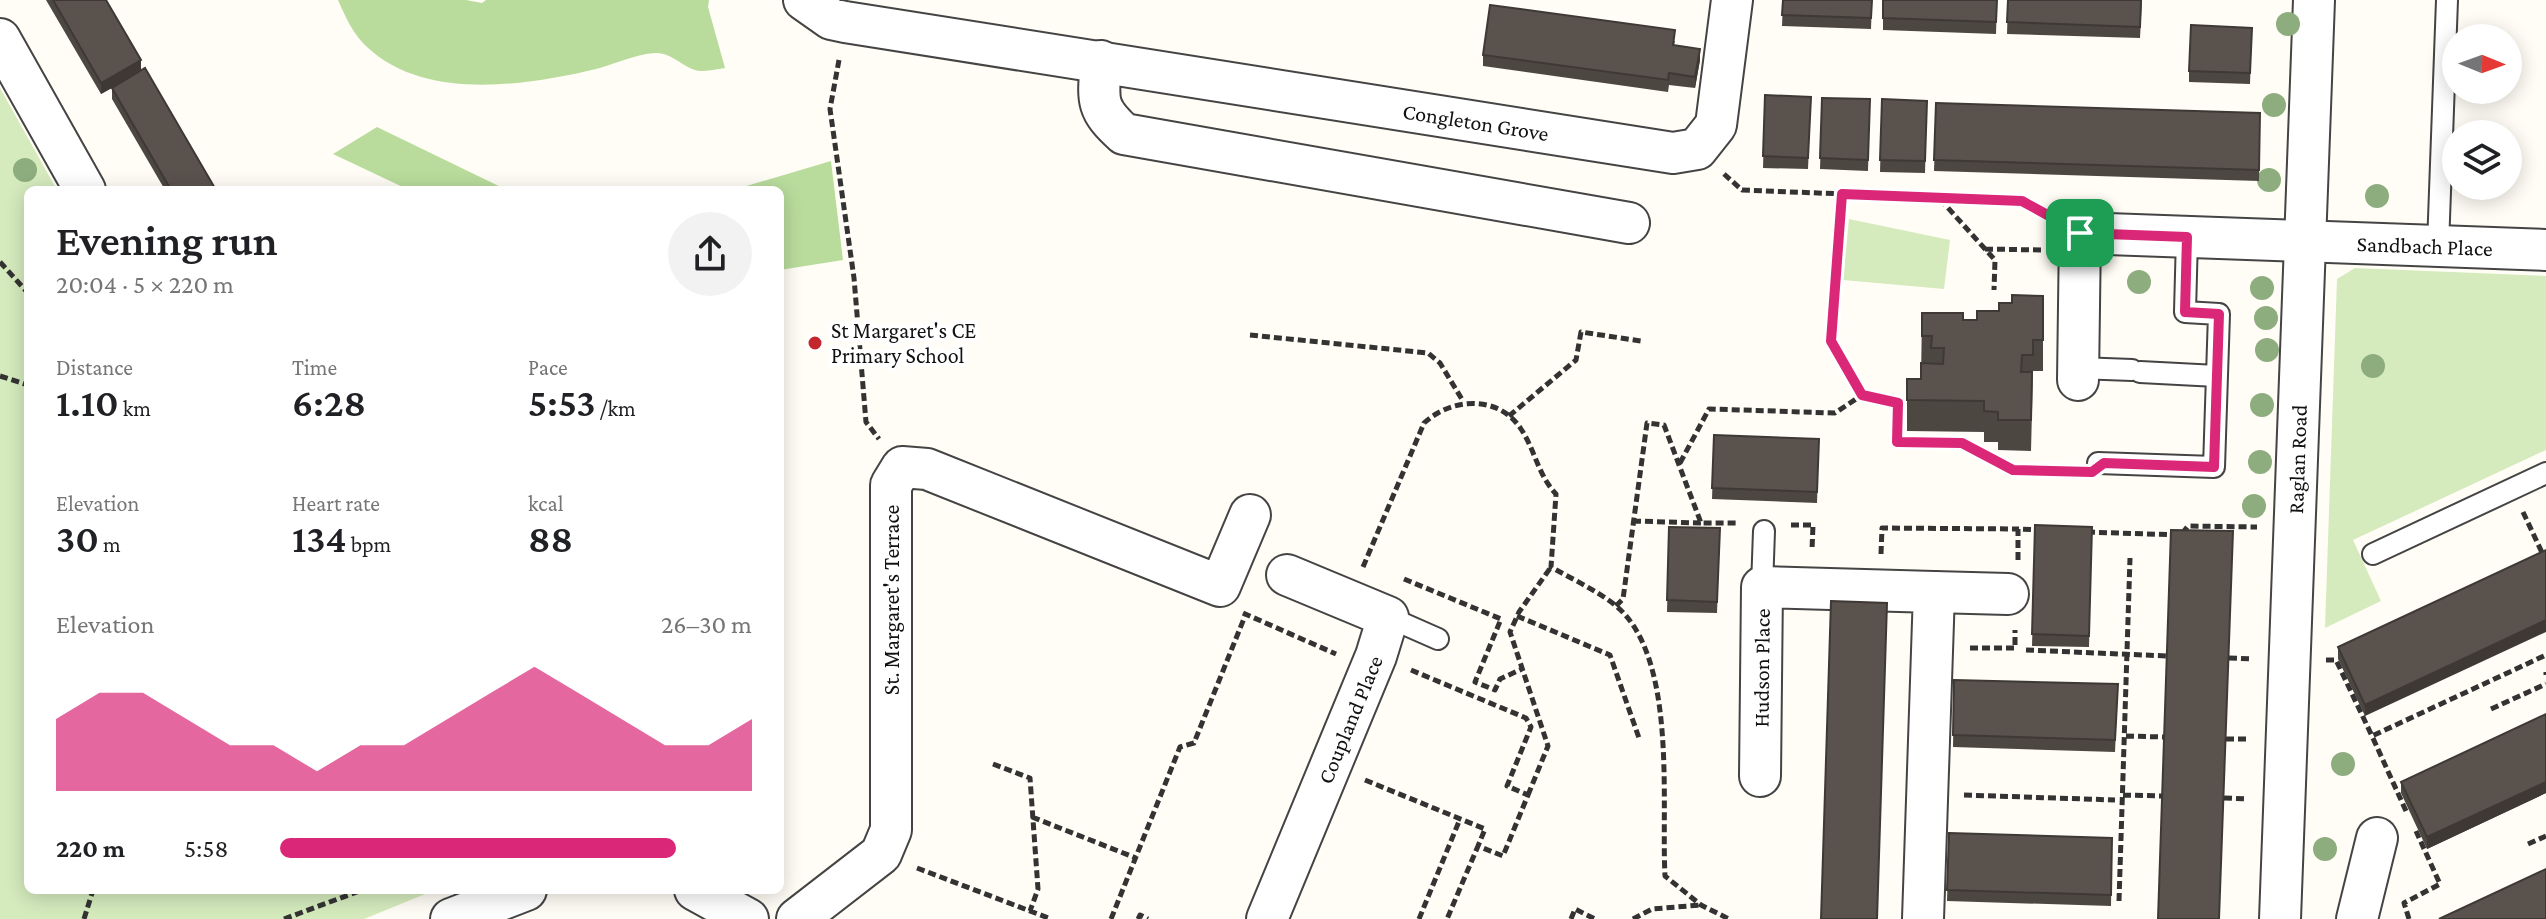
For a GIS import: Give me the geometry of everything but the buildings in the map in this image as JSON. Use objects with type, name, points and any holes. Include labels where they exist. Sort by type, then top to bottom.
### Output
[{"type":"street","points":[[1697,149],[1716,125],[1732,0]]},
{"type":"street","name":"Raglan Road","points":[[2280,919],[2314,0]]},
{"type":"street","name":"Congleton Grove","points":[[827,14],[1673,153],[1697,149]]},
{"type":"street","points":[[0,39],[83,186]]},
{"type":"street","points":[[1101,61],[1099,89],[1104,116],[1124,134],[1629,223]]},
{"type":"street","name":"Sandbach Place","points":[[2067,241],[2187,237],[2546,250]]},
{"type":"street","points":[[2067,241],[2078,374]]},
{"type":"street","points":[[902,467],[927,469],[1233,601],[1250,515]]},
{"type":"street","name":"St. Margaret's Terrace","points":[[881,854],[891,830],[891,485],[902,467]]},
{"type":"street","points":[[1287,575],[1388,617]]},
{"type":"street","name":"Hudson Place","points":[[1760,776],[1762,587],[2014,594]]},
{"type":"street","points":[[1923,919],[1934,592]]},
{"type":"street","name":"Coupland Place","points":[[1267,919],[1332,766],[1388,617]]},
{"type":"street","points":[[2357,919],[2377,838]]},
{"type":"street","points":[[797,919],[881,854]]},
{"type":"street","points":[[451,919],[516,894]]},
{"type":"street","points":[[701,902],[748,919]]},
{"type":"lane","points":[[2438,246],[2447,0]]},
{"type":"lane","points":[[2101,463],[2214,467],[2219,314],[2185,312],[2187,237]]},
{"type":"lane","points":[[2078,374],[2136,371],[2217,376]]},
{"type":"lane","points":[[2373,554],[2546,473]]},
{"type":"lane","points":[[1762,587],[1764,531]]},
{"type":"lane","points":[[1388,617],[1438,639]]},
{"type":"path","points":[[827,14],[830,109],[854,278],[866,422],[902,467]]},
{"type":"path","points":[[1697,149],[1742,190],[2022,201],[2067,241]]},
{"type":"path","points":[[1842,194],[1831,341],[1862,395]]},
{"type":"path","points":[[1939,198],[1995,260],[1994,290]]},
{"type":"path","points":[[1985,249],[2067,241]]},
{"type":"path","points":[[0,262],[24,289]]},
{"type":"path","points":[[1509,416],[1576,360],[1581,332],[1641,341]]},
{"type":"path","points":[[1250,335],[1428,353],[1440,363],[1463,401]]},
{"type":"path","points":[[0,376],[24,384]]},
{"type":"path","points":[[1679,464],[1709,409],[1835,413],[1862,395],[1898,403],[1897,442],[1962,443],[2013,470],[2092,472],[2101,463]]},
{"type":"path","points":[[1349,601],[1424,423],[1437,411],[1463,401],[1509,416],[1521,429],[1545,483],[1556,494],[1551,567],[1517,616],[1510,632],[1548,746],[1503,856],[1478,846]]},
{"type":"path","points":[[1616,606],[1623,599],[1647,423]]},
{"type":"path","points":[[2513,489],[2546,561]]},
{"type":"path","points":[[2077,531],[2181,535],[2188,526],[2262,527],[2296,514]]},
{"type":"path","points":[[1633,521],[1701,523]]},
{"type":"path","points":[[1880,590],[1882,528],[2048,530]]},
{"type":"path","points":[[1933,648],[2015,648],[2018,529]]},
{"type":"path","points":[[2119,901],[2130,558]]},
{"type":"path","points":[[1551,567],[1616,606],[1641,641],[1655,676],[1665,767],[1665,876],[1701,905],[1729,919]]},
{"type":"path","points":[[1111,919],[1180,747],[1194,743],[1233,601],[1373,662],[1526,718],[1531,727],[1507,786],[1528,795]]},
{"type":"path","points":[[1517,616],[1610,655],[1639,738]]},
{"type":"path","points":[[2026,650],[2167,656]]},
{"type":"path","points":[[2372,736],[2546,655]]},
{"type":"path","points":[[2290,659],[2336,660],[2440,884],[2404,903],[2409,919]]},
{"type":"path","points":[[2491,709],[2546,684]]},
{"type":"path","points":[[2126,736],[2164,737]]},
{"type":"path","points":[[993,764],[1030,778],[1038,889],[1030,911]]},
{"type":"path","points":[[1332,766],[1485,829],[1447,919]]},
{"type":"path","points":[[1927,794],[2115,800]]},
{"type":"path","points":[[2123,795],[2163,796]]},
{"type":"path","points":[[1032,817],[1136,858]]},
{"type":"path","points":[[1419,919],[1460,819]]},
{"type":"path","points":[[2528,844],[2546,836]]},
{"type":"path","points":[[881,854],[1051,919]]},
{"type":"path","points":[[84,919],[92,894]]},
{"type":"path","points":[[284,919],[351,894]]},
{"type":"path","points":[[1633,919],[1652,909],[1701,905]]},
{"type":"path","points":[[1571,919],[1575,909],[1595,919]]},
{"type":"path","points":[[1138,919],[1140,915],[1148,919]]},
{"type":"green space","points":[[338,0],[466,0],[482,3],[486,0],[709,0],[708,7],[725,68],[700,71],[667,55],[655,53],[538,80],[476,85],[446,82],[417,76],[390,64],[367,47],[354,31]]},
{"type":"green space","points":[[0,88],[55,186],[24,186],[24,894],[425,894],[364,919],[0,919]]},
{"type":"green space","points":[[377,127],[499,186],[401,186],[333,154]]},
{"type":"green space","points":[[831,161],[843,260],[784,269],[784,186],[747,186]]},
{"type":"green space","points":[[1849,219],[1950,240],[1944,289],[1843,280]]},
{"type":"green space","points":[[2355,268],[2546,276],[2546,450],[2353,540],[2381,601],[2325,628],[2337,279]]},
{"type":"place","name":"St Margaret's CE Primary School","points":[[815,343]]},
{"type":"route","points":[[1842,194],[2022,201],[2080,233],[2187,237],[2185,312],[2219,314],[2214,467],[2104,463],[2092,472],[2013,470],[1962,443],[1897,442],[1898,403],[1862,395],[1831,341],[1842,194]]}]
